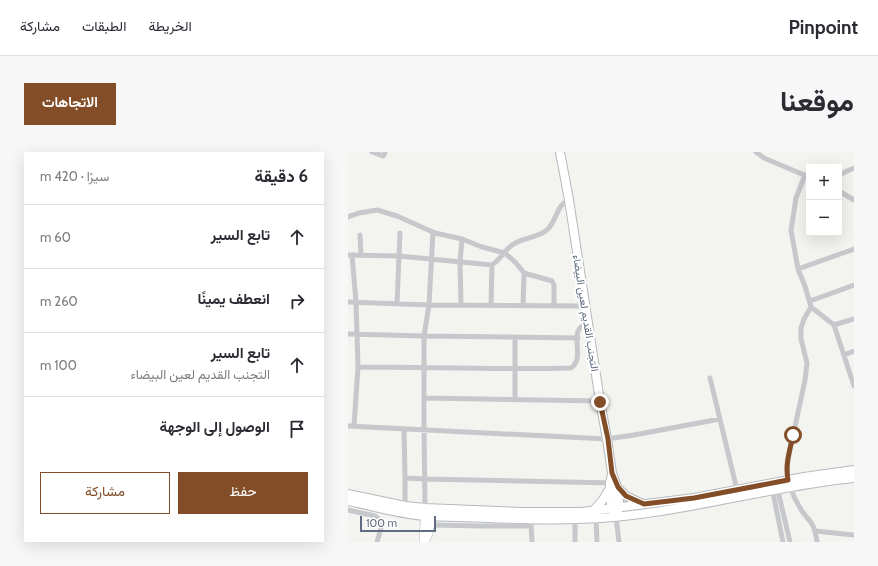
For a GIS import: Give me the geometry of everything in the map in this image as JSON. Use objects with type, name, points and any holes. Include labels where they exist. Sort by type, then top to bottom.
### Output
[{"type":"main road","name":"التجنب القديم لعين البيضاء","points":[[560,152],[569,200],[600,402],[608,439],[613,485]]},
{"type":"main road","points":[[429,512],[572,513],[616,517],[670,510],[774,486],[854,470]]},
{"type":"main road","points":[[789,483],[854,478]]},
{"type":"main road","points":[[613,485],[626,496],[644,504]]},
{"type":"main road","points":[[613,485],[616,517]]},
{"type":"main road","points":[[594,515],[613,485]]},
{"type":"main road","points":[[348,501],[429,512],[482,522],[531,523],[574,519],[594,515],[615,508],[774,486]]},
{"type":"main road","points":[[348,494],[404,509]]},
{"type":"main road","points":[[424,542],[427,538],[431,525],[429,512]]},
{"type":"main road","points":[[424,542],[422,538],[429,512]]},
{"type":"street","points":[[372,152],[383,156],[385,152]]},
{"type":"street","points":[[756,152],[764,158],[806,176]]},
{"type":"street","points":[[842,174],[854,168]]},
{"type":"street","points":[[806,178],[796,198],[792,230],[798,269],[810,304],[834,325],[854,384]]},
{"type":"street","points":[[842,193],[854,200]]},
{"type":"street","points":[[354,426],[358,367],[356,302],[350,255],[399,256],[492,265],[515,244],[547,230],[553,223],[561,206],[564,202],[569,200]]},
{"type":"street","points":[[348,217],[359,213],[377,210],[397,216],[433,232],[505,253],[524,273],[552,281],[554,285],[554,306]]},
{"type":"street","points":[[429,512],[425,479],[424,336],[429,305],[433,232]]},
{"type":"street","points":[[397,304],[400,233]]},
{"type":"street","points":[[360,235],[361,255]]},
{"type":"street","points":[[461,305],[460,262],[462,240]]},
{"type":"street","points":[[798,269],[854,249]]},
{"type":"street","points":[[491,306],[492,265]]},
{"type":"street","points":[[523,306],[524,273]]},
{"type":"street","points":[[817,542],[812,525],[798,505],[789,483],[787,472],[787,464],[805,380],[807,363],[801,339],[801,328],[810,304],[854,285]]},
{"type":"street","points":[[348,302],[429,305],[585,306]]},
{"type":"street","points":[[834,325],[854,318]]},
{"type":"street","points":[[358,367],[515,369],[571,368],[575,364],[577,357],[578,332],[587,322]]},
{"type":"street","points":[[348,334],[578,338]]},
{"type":"street","points":[[515,337],[515,400]]},
{"type":"street","points":[[844,354],[854,351]]},
{"type":"street","points":[[710,378],[737,490]]},
{"type":"street","points":[[424,398],[600,402]]},
{"type":"street","points":[[348,426],[608,439],[720,419]]},
{"type":"street","points":[[404,429],[406,478],[404,509]]},
{"type":"street","points":[[406,478],[613,485]]},
{"type":"street","points":[[774,486],[783,542]]},
{"type":"street","points":[[774,486],[790,542]]},
{"type":"street","points":[[348,510],[375,516],[380,520],[381,528],[378,542]]},
{"type":"street","points":[[594,515],[597,542]]},
{"type":"street","points":[[616,517],[619,542]]},
{"type":"street","points":[[574,519],[575,542]]},
{"type":"street","points":[[431,525],[482,522]]},
{"type":"street","points":[[531,523],[532,542]]},
{"type":"street","points":[[815,531],[854,535]]},
{"type":"route","points":[[600,402],[608,439],[612,473],[618,487],[626,496],[644,504],[694,498],[788,480],[787,464],[793,435]]}]
